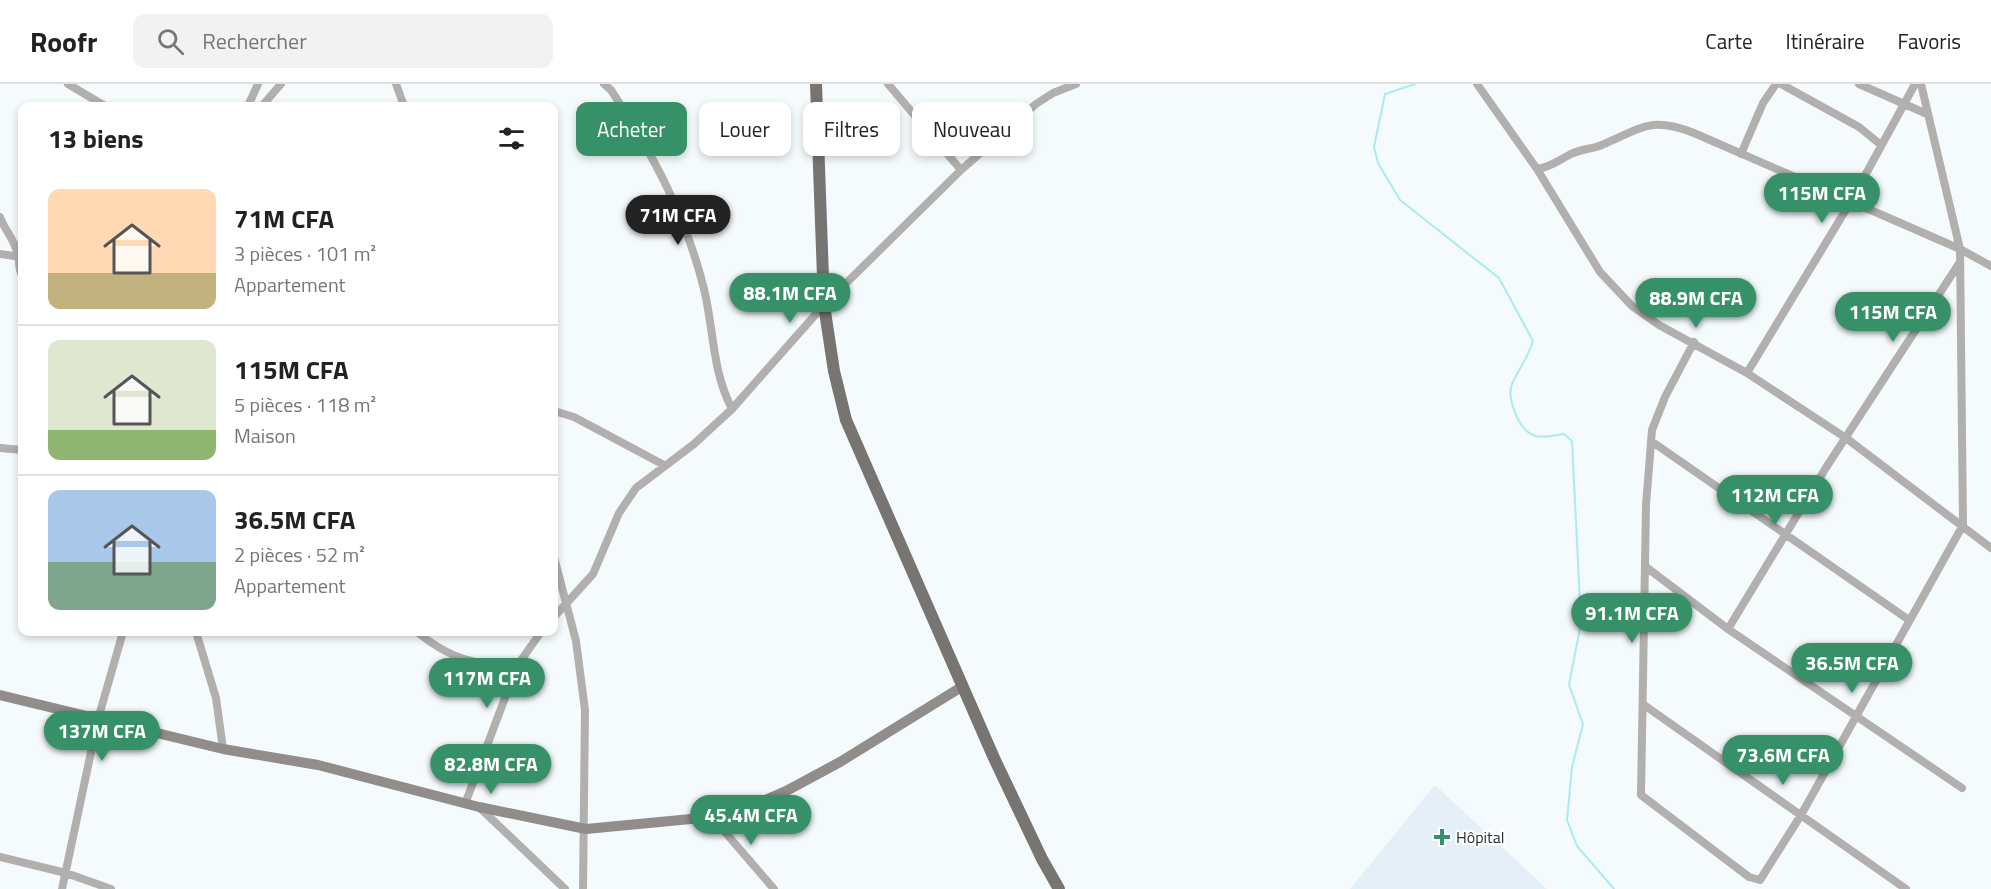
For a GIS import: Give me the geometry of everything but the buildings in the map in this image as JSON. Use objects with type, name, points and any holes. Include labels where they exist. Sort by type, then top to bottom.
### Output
[{"type":"main road","points":[[816,84],[824,305],[834,371],[846,420],[1041,859],[1059,889]]},
{"type":"main road","points":[[0,695],[223,749],[318,765],[465,804],[586,829],[712,817],[747,808],[788,790],[840,762],[963,686]]},
{"type":"street","points":[[68,84],[98,102]]},
{"type":"street","points":[[250,102],[258,84]]},
{"type":"street","points":[[266,102],[282,84]]},
{"type":"street","points":[[396,84],[403,102]]},
{"type":"street","points":[[604,84],[611,90],[661,171],[688,235],[704,290],[720,382],[732,409]]},
{"type":"street","points":[[888,84],[961,170]]},
{"type":"street","points":[[558,612],[593,574],[619,513],[629,497],[732,409],[824,305],[961,170],[1036,104],[1053,93],[1076,84]]},
{"type":"street","points":[[1477,84],[1537,169],[1608,281],[1644,315],[1748,373],[1846,438],[1991,548]]},
{"type":"street","points":[[1741,154],[1754,121],[1776,84]]},
{"type":"street","points":[[1781,84],[1858,127],[1881,145]]},
{"type":"street","points":[[1859,84],[1927,114]]},
{"type":"street","points":[[1748,373],[1850,203],[1915,84]]},
{"type":"street","points":[[1694,342],[1653,424],[1651,441],[1646,505],[1642,798],[1749,877],[1757,880],[1764,878],[1801,815],[1855,715],[1948,556],[1963,525],[1960,249],[1921,84]]},
{"type":"street","points":[[1537,169],[1550,167],[1577,152],[1598,147],[1620,135],[1656,123],[1680,128],[1960,249],[1991,266]]},
{"type":"street","points":[[0,217],[18,253]]},
{"type":"street","points":[[0,254],[18,257]]},
{"type":"street","points":[[1728,628],[1846,438],[1960,262]]},
{"type":"street","points":[[558,412],[584,422],[664,465]]},
{"type":"street","points":[[1651,441],[1909,620]]},
{"type":"street","points":[[0,448],[18,450]]},
{"type":"street","points":[[1646,567],[1728,628],[1962,788]]},
{"type":"street","points":[[558,572],[581,666],[585,710],[586,829],[583,889]]},
{"type":"street","points":[[62,889],[98,719],[122,636]]},
{"type":"street","points":[[197,636],[216,699],[223,749]]},
{"type":"street","points":[[423,636],[446,653],[466,661],[517,666]]},
{"type":"street","points":[[465,804],[517,666],[538,636]]},
{"type":"street","points":[[1644,705],[1906,889]]},
{"type":"street","points":[[479,807],[565,889]]},
{"type":"street","points":[[712,817],[774,889]]},
{"type":"street","points":[[0,858],[66,873],[111,889]]},
{"type":"shaded area","name":"Hôpital","points":[[1435,785],[1547,889],[1350,889]]},
{"type":"waterway","points":[[1415,84],[1385,94],[1374,147],[1378,163],[1400,200],[1499,278],[1533,341],[1512,384],[1511,397],[1515,414],[1524,428],[1536,436],[1564,434],[1572,441],[1581,623],[1569,685],[1583,724],[1572,767],[1567,820],[1577,846],[1614,889]]},
{"type":"place","name":"Hôpital","points":[[1442,837]]}]
